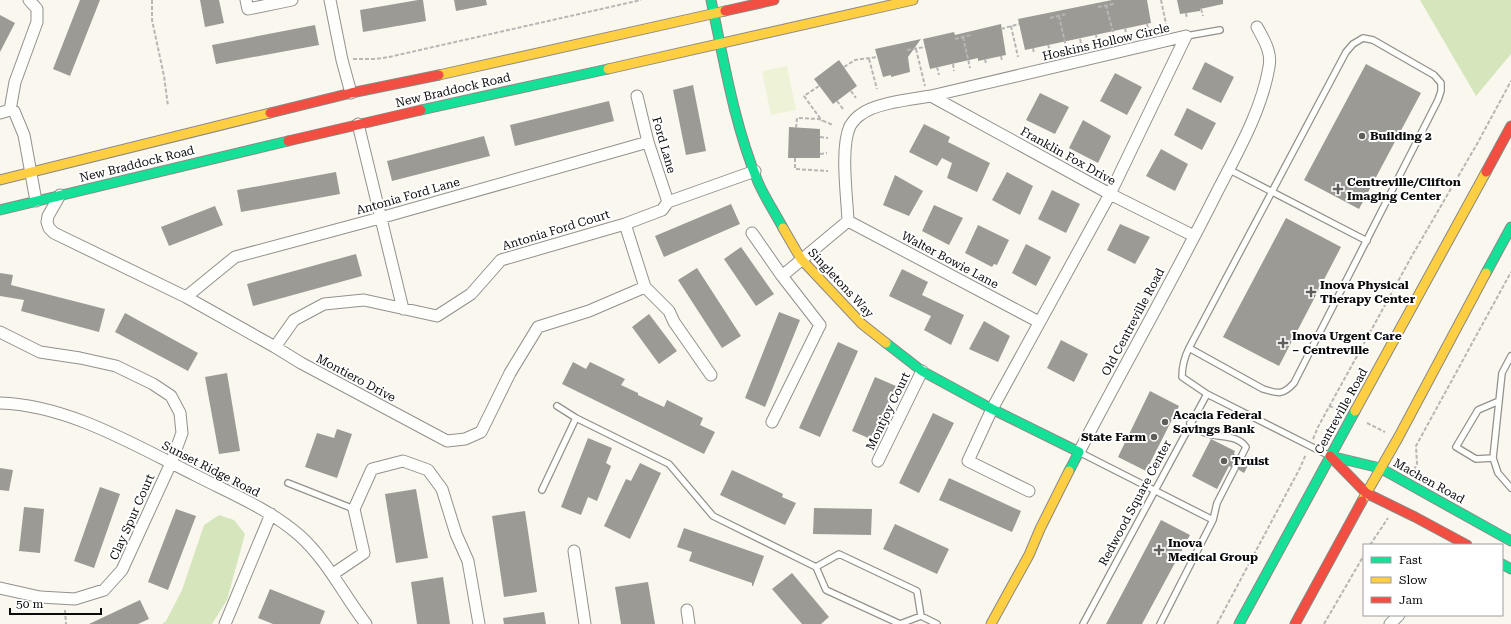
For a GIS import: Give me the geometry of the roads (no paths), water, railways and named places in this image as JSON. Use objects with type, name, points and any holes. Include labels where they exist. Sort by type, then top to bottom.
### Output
[{"type":"main road","name":"Singletons Way","points":[[711,0],[719,43],[738,123],[747,153],[768,203],[801,259],[862,324],[922,371],[992,409],[1079,452]]},
{"type":"main road","name":"New Braddock Road","points":[[0,180],[351,93],[496,63],[774,0]]},
{"type":"main road","name":"New Braddock Road","points":[[0,210],[358,124],[913,0]]},
{"type":"main road","name":"Centreville Road","points":[[1239,624],[1511,126]]},
{"type":"main road","points":[[1295,624],[1366,493],[1398,438],[1511,227]]},
{"type":"main road","name":"Old Centreville Road","points":[[991,624],[1029,555],[1040,529],[1079,452]]},
{"type":"main road","name":"Machen Road","points":[[1330,456],[1380,468],[1511,541]]},
{"type":"main road","name":"Machen Road","points":[[1330,456],[1366,493],[1394,506],[1465,544]]},
{"type":"street","points":[[28,0],[37,9],[37,22],[5,112],[14,111],[24,135],[36,201]]},
{"type":"street","points":[[246,0],[248,9],[292,0]]},
{"type":"street","points":[[330,0],[342,60],[351,93]]},
{"type":"street","name":"Old Centreville Road","points":[[1079,452],[1194,236],[1253,120],[1264,90],[1270,65],[1269,50],[1257,27]]},
{"type":"street","name":"Hoskins Hollow Circle","points":[[848,221],[845,152],[850,126],[861,114],[876,107],[928,93],[1186,36]]},
{"type":"street","name":"Hoskins Hollow Circle","points":[[1029,491],[968,461],[992,409],[1110,194],[1186,36]]},
{"type":"street","name":"Franklin Fox Drive","points":[[928,93],[1110,194],[1194,236]]},
{"type":"street","name":"Ford Lane","points":[[637,96],[648,142],[668,202]]},
{"type":"street","points":[[358,124],[403,309]]},
{"type":"street","name":"Antonia Ford Lane","points":[[186,297],[235,257],[380,218],[648,142]]},
{"type":"street","name":"Antonia Ford Court","points":[[275,347],[294,320],[324,304],[364,300],[437,316],[471,294],[501,260],[625,224],[662,210],[668,202],[755,171]]},
{"type":"street","name":"Montiero Drive","points":[[60,196],[47,218],[49,228],[54,233],[186,297],[301,363],[447,441],[465,439],[481,432],[510,373],[538,327],[589,311],[645,287]]},
{"type":"street","points":[[782,276],[848,221]]},
{"type":"street","name":"Walter Bowie Lane","points":[[848,221],[1039,322]]},
{"type":"street","points":[[625,224],[645,287],[669,311],[674,322],[711,374]]},
{"type":"street","points":[[752,233],[782,276],[820,325],[772,422]]},
{"type":"street","name":"Clay Spur Court","points":[[0,332],[40,352],[80,358],[116,366],[153,384],[171,396],[180,413],[182,433],[171,463],[122,570],[104,590],[75,599],[67,599],[40,597],[0,588]]},
{"type":"street","name":"Montjoy Court","points":[[878,461],[922,371]]},
{"type":"street","name":"Sunset Ridge Road","points":[[0,403],[31,405],[66,414],[171,463],[272,514],[300,536],[318,554],[366,624]]},
{"type":"street","points":[[333,574],[364,553],[354,509],[372,469],[403,461],[428,470],[442,489],[456,534],[468,561],[479,624]]},
{"type":"street","points":[[225,624],[272,514]]},
{"type":"street","points":[[574,551],[585,624]]},
{"type":"street","points":[[687,610],[689,624]]},
{"type":"street","points":[[1390,624],[1398,616]]},
{"type":"lane","points":[[1186,36],[1220,30]]},
{"type":"lane","points":[[1363,38],[1373,40],[1434,76],[1441,83],[1441,91],[1438,100],[1366,241],[1294,383],[1287,391],[1276,393],[1263,389],[1189,348],[1346,52],[1353,44],[1363,38]]},
{"type":"lane","points":[[1228,169],[1366,241]]},
{"type":"lane","name":"Machen Road","points":[[1189,348],[1184,357],[1182,377],[1207,394],[1330,456]]},
{"type":"lane","points":[[1511,356],[1502,373],[1493,458],[1498,473],[1511,488]]},
{"type":"lane","name":"Redwood Square Center","points":[[1083,624],[1190,423],[1207,394]]},
{"type":"lane","points":[[1493,458],[1476,459],[1456,447],[1478,410],[1499,401]]},
{"type":"lane","points":[[557,406],[576,418],[669,464],[713,516],[816,567],[826,590],[900,624],[921,616],[937,624]]},
{"type":"lane","points":[[542,490],[576,418]]},
{"type":"lane","points":[[1190,423],[1202,432],[1210,435],[1238,439],[1243,442],[1246,447],[1241,457]]},
{"type":"lane","points":[[1079,452],[1213,520]]},
{"type":"lane","points":[[1160,624],[1213,520],[1217,503],[1235,468]]},
{"type":"lane","points":[[288,483],[354,509]]},
{"type":"lane","points":[[816,567],[840,554],[917,591],[921,616]]},
{"type":"place","name":"Building 2","points":[[1362,136]]},
{"type":"place","name":"Centreville/Clifton Imaging Center","points":[[1338,189]]},
{"type":"place","name":"Inova Physical Therapy Center","points":[[1311,292]]},
{"type":"place","name":"Inova Urgent Care – Centreville","points":[[1283,343]]},
{"type":"place","name":"Acacia Federal Savings Bank","points":[[1165,422]]},
{"type":"place","name":"State Farm","points":[[1154,437]]},
{"type":"place","name":"Truist","points":[[1224,461]]},
{"type":"place","name":"Inova Medical Group","points":[[1159,550]]}]
